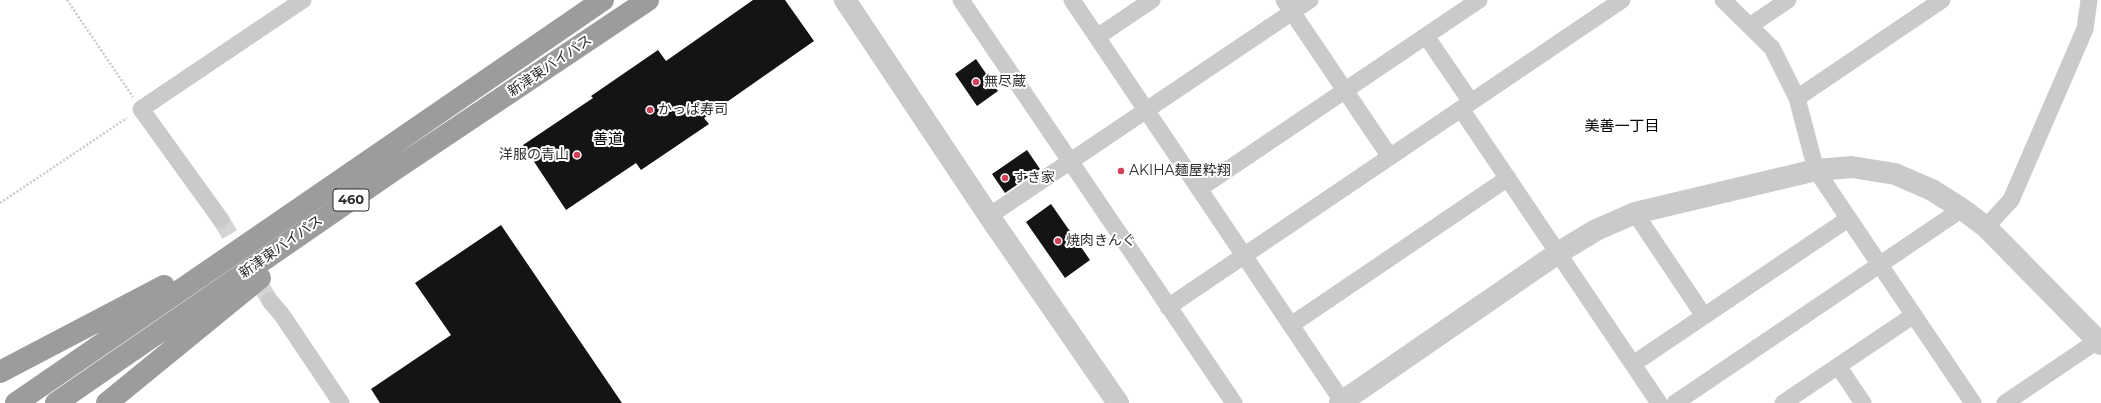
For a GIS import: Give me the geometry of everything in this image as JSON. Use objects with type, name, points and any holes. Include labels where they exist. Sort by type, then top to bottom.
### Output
[{"type":"highway","name":"新津東バイパス","points":[[16,403],[603,0]]},
{"type":"highway","name":"新津東バイパス","points":[[56,403],[394,170],[648,0]]},
{"type":"highway","points":[[107,403],[394,170]]},
{"type":"highway","points":[[0,372],[114,313],[271,227]]},
{"type":"street","points":[[221,220],[141,109],[303,0]]},
{"type":"street","points":[[845,0],[1118,403]]},
{"type":"street","points":[[1072,0],[1291,325],[1341,402],[1558,253],[1596,230],[1635,213],[1816,170],[1852,167],[1895,174],[1932,190],[1962,209],[1986,227],[2099,342],[2005,403]]},
{"type":"street","points":[[1097,37],[1152,0]]},
{"type":"street","points":[[990,216],[1146,111],[1288,6],[1310,0]]},
{"type":"street","points":[[1199,189],[1479,0]]},
{"type":"street","points":[[1168,306],[1466,105],[1601,6],[1622,0]]},
{"type":"street","points":[[1723,0],[1751,25],[1772,48],[1797,98],[1816,170],[1973,403]]},
{"type":"street","points":[[1751,25],[1788,0]]},
{"type":"street","points":[[1797,98],[1942,0]]},
{"type":"street","points":[[1986,227],[2011,200],[2085,29],[2089,0]]},
{"type":"street","points":[[968,2],[1070,162],[1234,403]]},
{"type":"street","points":[[1288,6],[1390,157]]},
{"type":"street","points":[[1426,36],[1508,178],[1659,403]]},
{"type":"street","points":[[1291,325],[1508,178]]},
{"type":"street","points":[[1675,403],[1962,209]]},
{"type":"street","points":[[1635,213],[1704,316]]},
{"type":"street","points":[[1633,364],[1848,219]]},
{"type":"street","points":[[270,301],[282,314],[341,403]]},
{"type":"street","points":[[1783,403],[1914,315]]},
{"type":"street","points":[[1838,366],[1863,403]]},
{"type":"path","points":[[0,204],[141,109],[67,0]]},
{"type":"building","points":[[753,0],[785,0],[814,41],[704,118],[709,124],[641,170],[636,163],[566,210],[523,145],[593,98],[591,96],[658,50],[666,61]]},
{"type":"building","name":"無尽蔵","points":[[976,59],[998,91],[977,106],[955,74]]},
{"type":"building","points":[[1027,150],[1040,169],[1005,193],[992,174]]},
{"type":"building","name":"焼肉きんぐ","points":[[1051,204],[1090,260],[1065,278],[1026,222]]},
{"type":"building","points":[[501,225],[622,403],[380,403],[371,389],[451,335],[415,283]]},
{"type":"tunnel","points":[[221,220],[270,301]]},
{"type":"place","name":"無尽蔵","points":[[976,82]]},
{"type":"place","name":"かっぱ寿司","points":[[650,110]]},
{"type":"place","name":"洋服の青山","points":[[577,155]]},
{"type":"place","name":"AKIHA麺屋粋翔","points":[[1121,171]]},
{"type":"place","name":"すき家","points":[[1005,178]]},
{"type":"place","name":"焼肉きんぐ","points":[[1058,241]]},
{"type":"district","name":"美善一丁目","points":[[1622,127]]},
{"type":"district","name":"善道","points":[[608,140]]}]
